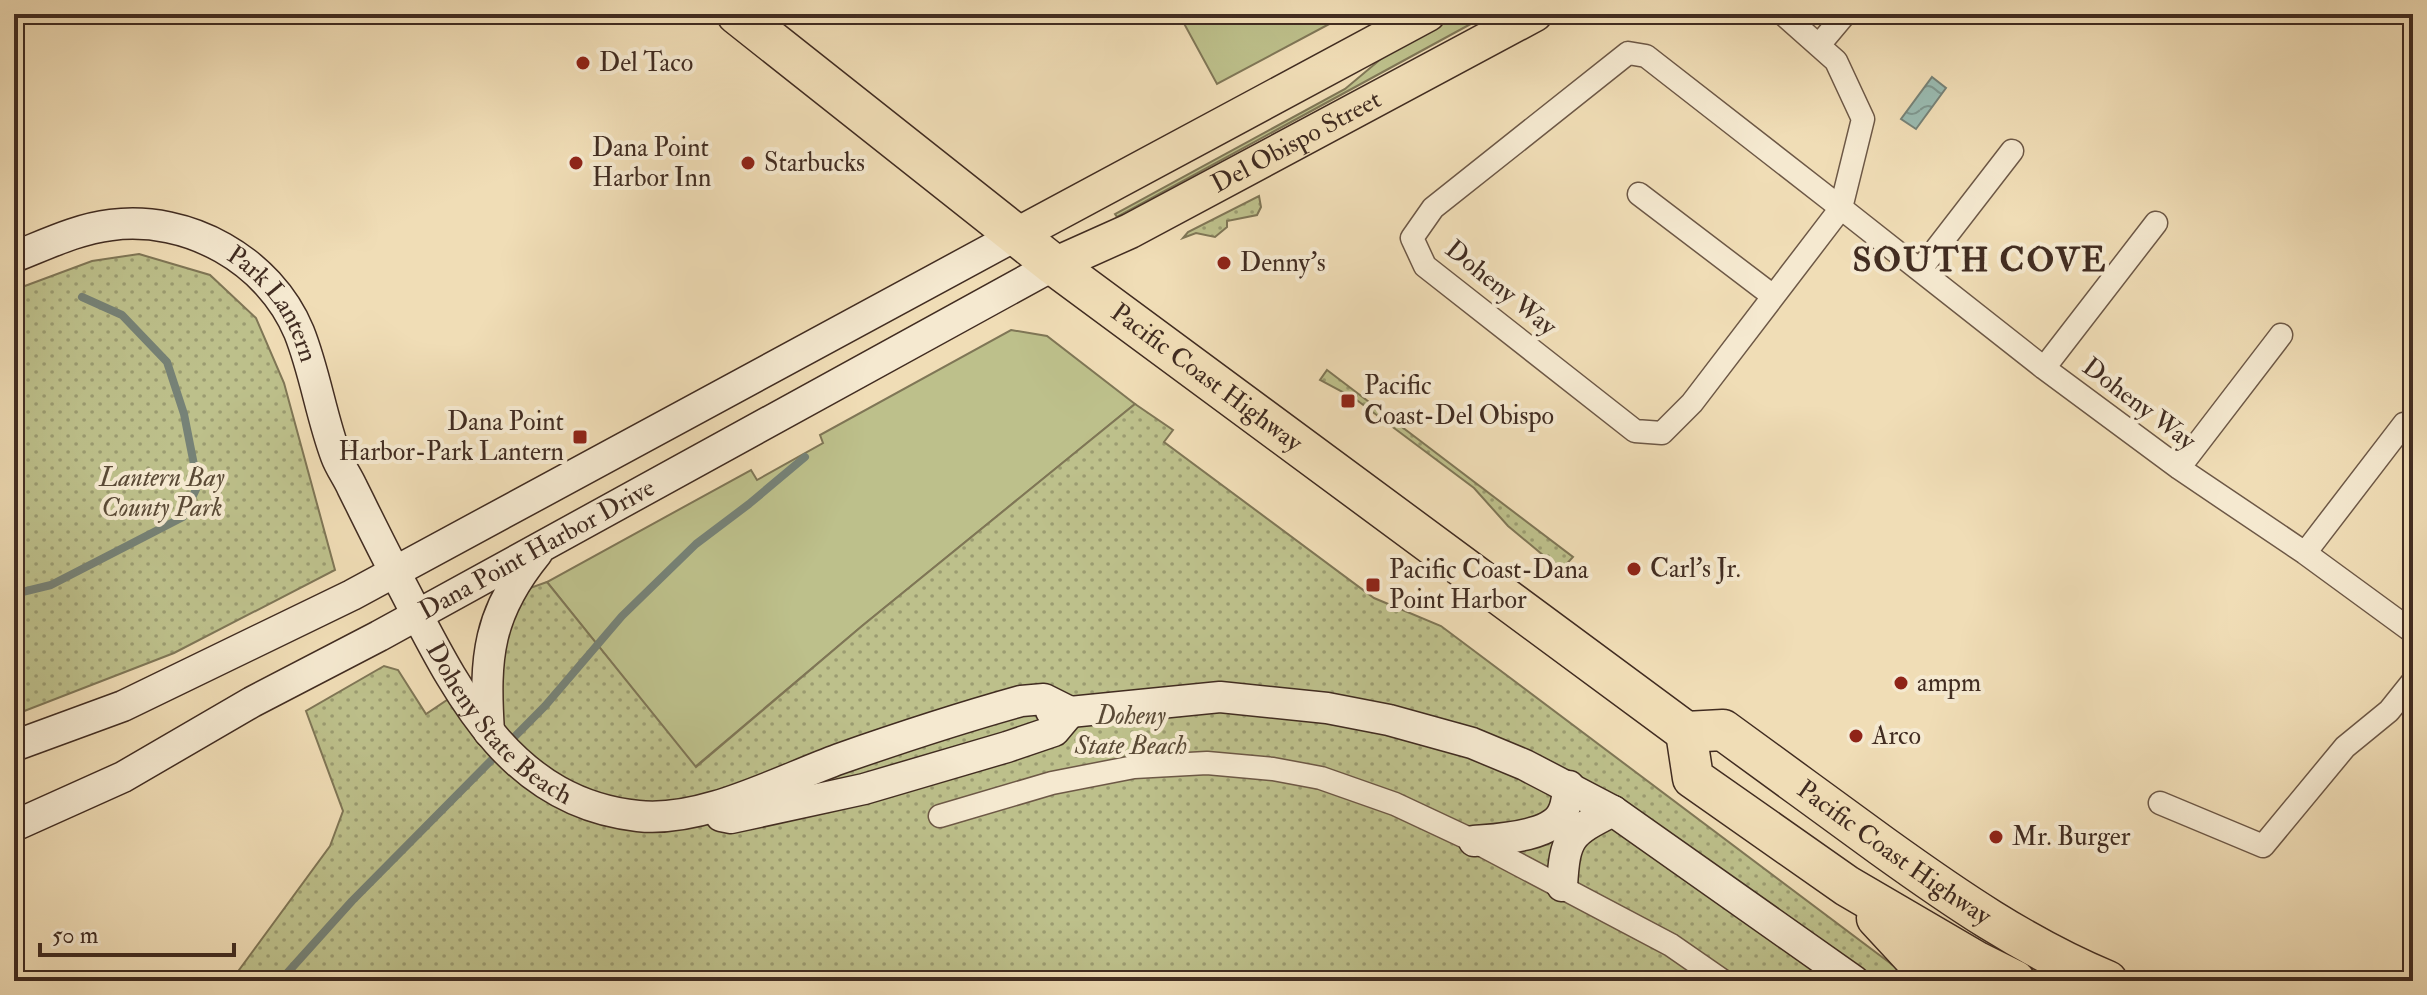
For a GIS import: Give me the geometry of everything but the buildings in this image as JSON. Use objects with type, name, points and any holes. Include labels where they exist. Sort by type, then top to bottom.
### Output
[{"type":"highway","name":"Pacific Coast Highway","points":[[737,14],[1054,265],[1686,732],[1723,730],[1950,895],[2001,928],[2107,981]]},
{"type":"highway","name":"Pacific Coast Highway","points":[[1686,732],[1693,778],[1847,886],[2015,981]]},
{"type":"highway","points":[[1847,886],[1914,958],[1952,981]]},
{"type":"main road","name":"Del Obispo Street","points":[[1017,235],[1428,14]]},
{"type":"main road","name":"Del Obispo Street","points":[[1054,265],[1130,231],[1535,14]]},
{"type":"street","name":"Doheny Way","points":[[1783,14],[1836,61],[1863,119],[1841,208],[1692,403],[1662,433],[1635,431],[1425,266],[1412,238],[1433,208],[1628,53],[1646,56],[1841,208],[2044,368],[2179,468],[2305,553],[2413,632]]},
{"type":"street","points":[[1819,45],[1845,14]]},
{"type":"street","points":[[1920,270],[2012,151]]},
{"type":"street","points":[[1639,194],[1773,296]]},
{"type":"street","name":"Park Lantern","points":[[14,257],[94,227],[135,223],[191,232],[243,261],[270,287],[298,329],[337,458],[417,614]]},
{"type":"street","points":[[2044,368],[2156,223]]},
{"type":"street","name":"Dana Point Harbor Drive","points":[[14,746],[137,699],[352,595],[1017,235]]},
{"type":"street","name":"Dana Point Harbor Drive","points":[[14,826],[123,777],[252,702],[1054,265]]},
{"type":"street","points":[[2179,468],[2281,335]]},
{"type":"street","points":[[2305,553],[2404,424]]},
{"type":"street","points":[[489,733],[486,689],[488,656],[496,621],[513,584],[543,545]]},
{"type":"street","name":"Doheny State Beach","points":[[417,614],[464,697],[507,755],[528,773],[583,802],[635,816],[662,818],[696,813],[894,750]]},
{"type":"street","points":[[2160,803],[2263,846],[2345,747],[2389,711],[2413,681]]},
{"type":"street","points":[[731,818],[894,750],[1040,710],[1070,712],[1220,697],[1327,708],[1389,720],[1472,743],[1569,786],[1613,811],[1854,981]]},
{"type":"street","name":"Doheny State Beach","points":[[696,813],[731,818],[864,789],[1054,731],[1070,712]]},
{"type":"street","points":[[940,816],[1052,783],[1134,767],[1207,763],[1273,769],[1321,778],[1395,804],[1474,841],[1671,945],[1723,981]]},
{"type":"street","points":[[1474,841],[1510,838],[1547,829],[1562,815],[1569,786]]},
{"type":"street","points":[[1562,886],[1564,852],[1571,837],[1584,825],[1613,811]]},
{"type":"green space","points":[[1189,14],[1348,14],[1217,84],[1181,18]]},
{"type":"green space","points":[[1452,14],[1489,14],[1117,217],[1115,214],[1345,89],[1394,48]]},
{"type":"green space","points":[[1259,196],[1261,207],[1257,215],[1227,221],[1227,227],[1215,237],[1196,233],[1183,238],[1188,232]]},
{"type":"green space","name":"Lantern Bay County Park","points":[[139,254],[210,275],[256,318],[284,383],[335,570],[174,653],[14,715],[14,290],[92,261]]},
{"type":"green space","points":[[1011,330],[1047,336],[1135,404],[862,626],[695,767],[547,582],[751,470],[757,480],[823,443],[820,435]]},
{"type":"green space","points":[[1327,370],[1573,557],[1561,570],[1508,526],[1474,488],[1354,398],[1320,380]]},
{"type":"green space","name":"Doheny State Beach","points":[[1135,404],[1173,430],[1164,442],[1374,598],[1441,626],[1914,981],[231,981],[330,846],[343,811],[306,711],[384,666],[398,670],[426,714],[496,667],[500,637],[530,588],[547,582],[696,767],[862,626]]},
{"type":"water","points":[[1932,77],[1946,88],[1916,129],[1901,119]]},
{"type":"waterway","points":[[14,594],[51,585],[183,517],[198,485],[184,414],[167,362],[122,315],[82,297]]},
{"type":"waterway","points":[[280,981],[352,901],[545,706],[622,616],[696,544],[805,457]]},
{"type":"place","name":"Del Taco","points":[[583,63]]},
{"type":"place","name":"Dana Point Harbor Inn","points":[[576,163]]},
{"type":"place","name":"Starbucks","points":[[748,163]]},
{"type":"place","name":"Denny's","points":[[1224,263]]},
{"type":"place","name":"Pacific Coast-Del Obispo","points":[[1348,401]]},
{"type":"place","name":"Dana Point Harbor-Park Lantern","points":[[580,437]]},
{"type":"place","name":"Carl's Jr.","points":[[1634,569]]},
{"type":"place","name":"Pacific Coast-Dana Point Harbor","points":[[1373,585]]},
{"type":"place","name":"ampm","points":[[1901,683]]},
{"type":"place","name":"Arco","points":[[1856,736]]},
{"type":"place","name":"Mr. Burger","points":[[1996,837]]},
{"type":"district","name":"SOUTH COVE","points":[[1980,260]]}]
